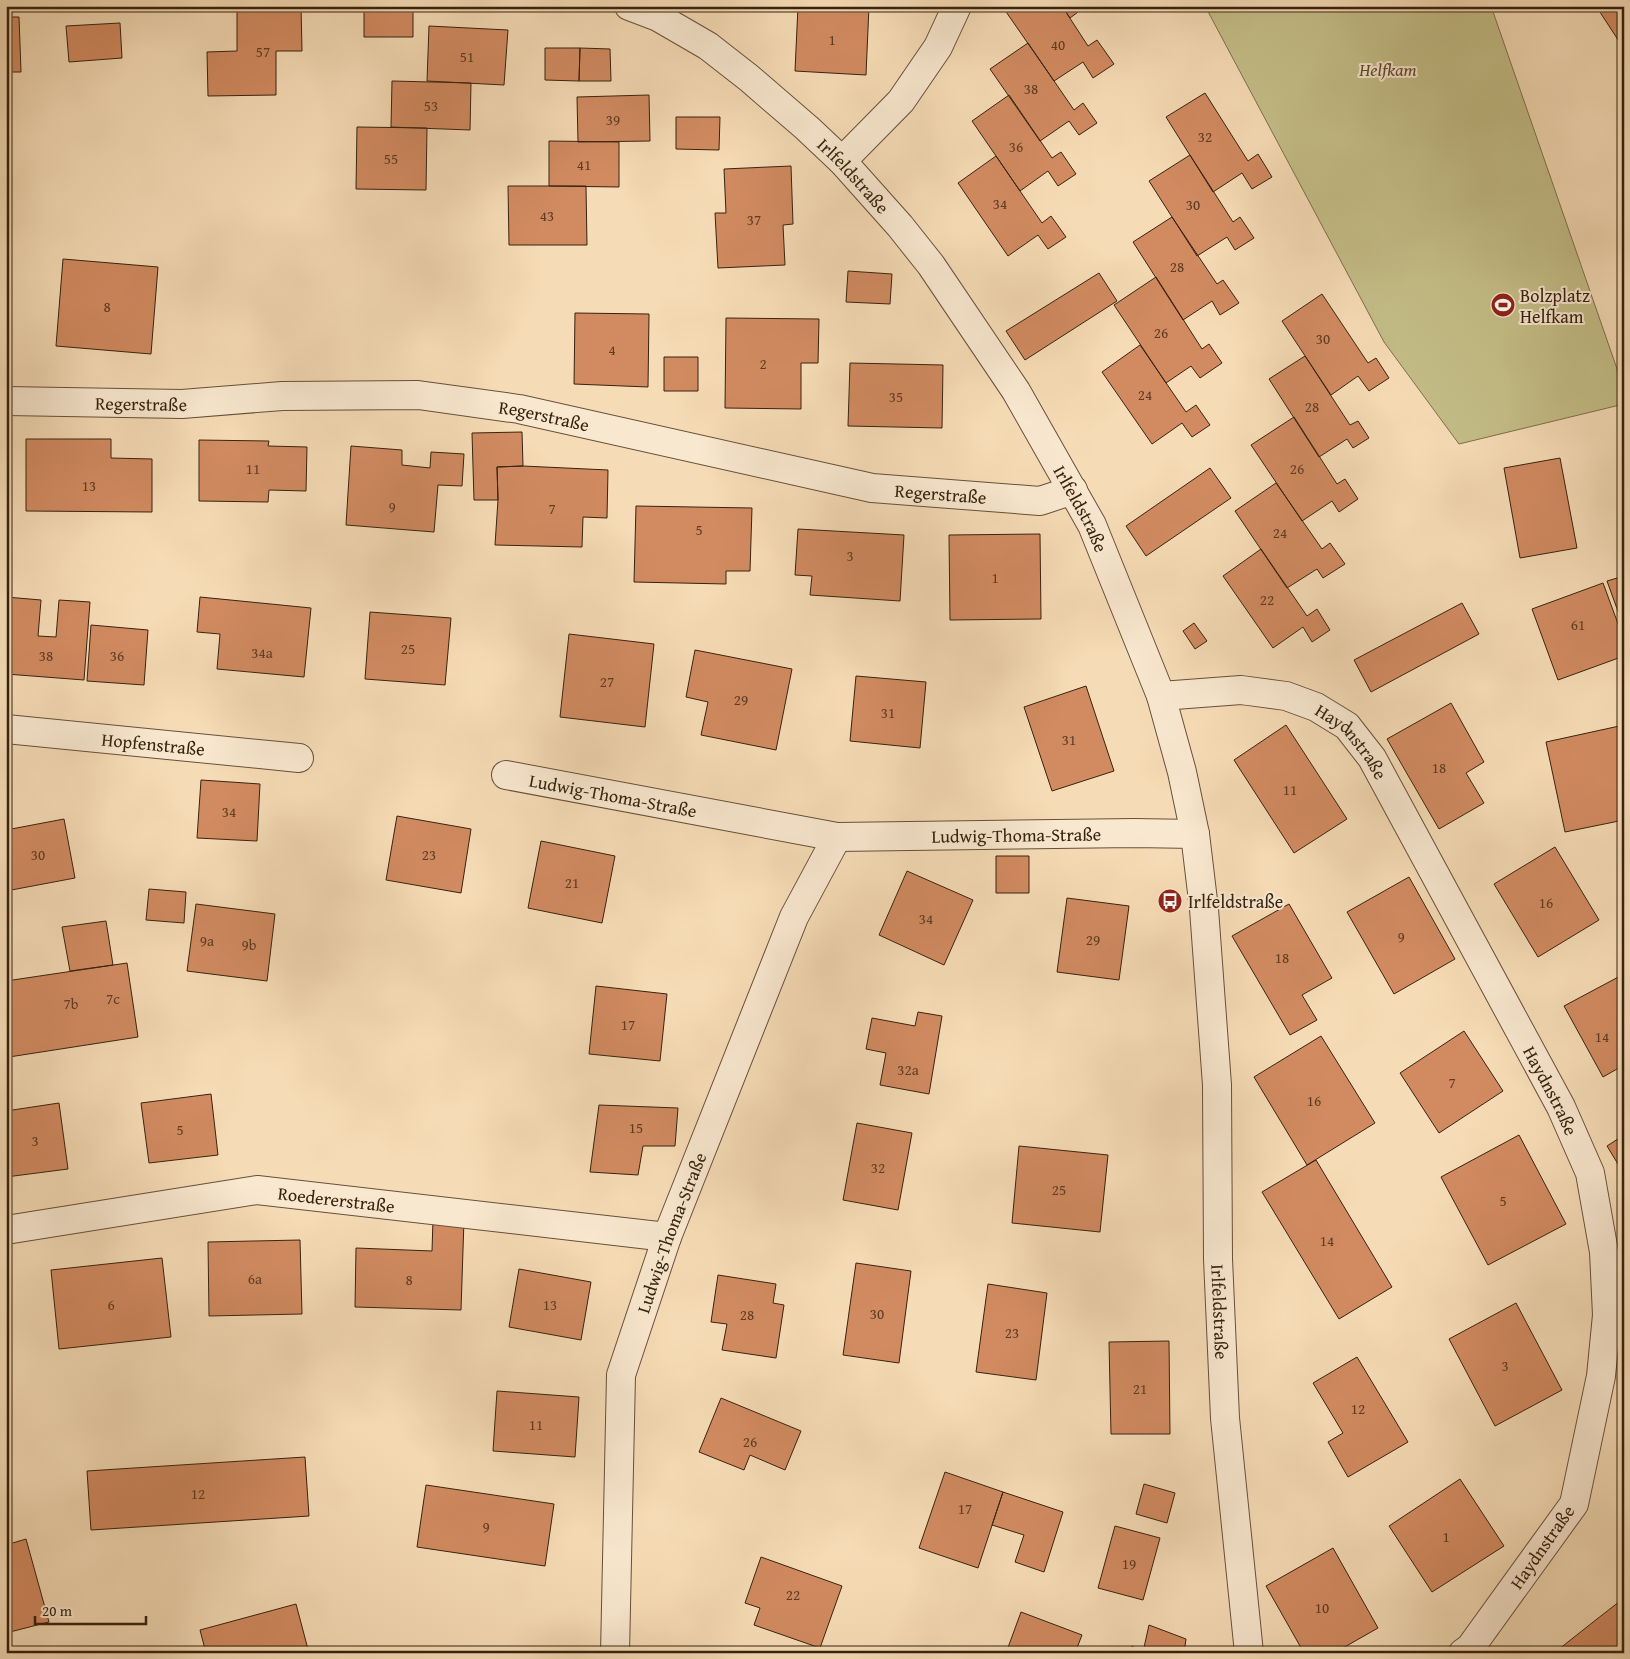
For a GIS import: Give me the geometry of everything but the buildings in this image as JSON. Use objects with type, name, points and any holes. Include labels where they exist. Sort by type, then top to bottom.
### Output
[{"type":"street","name":"Irlfeldstraße","points":[[629,6],[658,17],[708,46],[785,109],[842,161],[900,226],[931,265],[1016,391],[1092,525],[1161,696],[1182,772],[1195,834],[1204,909],[1217,1084],[1218,1259],[1225,1418],[1249,1653]]},
{"type":"street","points":[[842,161],[901,101],[938,47],[957,6]]},
{"type":"street","name":"Regerstraße","points":[[6,400],[182,404],[282,396],[418,395],[518,409],[872,488],[1040,501],[1073,490]]},
{"type":"street","name":"Haydnstraße","points":[[1161,696],[1241,690],[1286,696],[1316,707],[1347,726],[1372,758],[1562,1107],[1590,1173],[1604,1252],[1607,1315],[1601,1376],[1574,1504],[1470,1648],[1463,1653]]},
{"type":"street","name":"Hopfenstraße","points":[[6,729],[299,758]]},
{"type":"street","name":"Ludwig-Thoma-Straße","points":[[506,775],[837,837],[1134,832],[1195,834]]},
{"type":"street","name":"Ludwig-Thoma-Straße","points":[[614,1653],[621,1376],[667,1237],[794,917],[837,837]]},
{"type":"street","name":"Roedererstraße","points":[[6,1230],[257,1190],[667,1237]]},
{"type":"green space","name":"Helfkam","points":[[1205,6],[1491,6],[1624,389],[1624,404],[1459,444],[1384,342]]},
{"type":"place","name":"Bolzplatz Helfkam","points":[[1503,305]]},
{"type":"place","name":"Irlfeldstraße","points":[[1170,901]]}]
